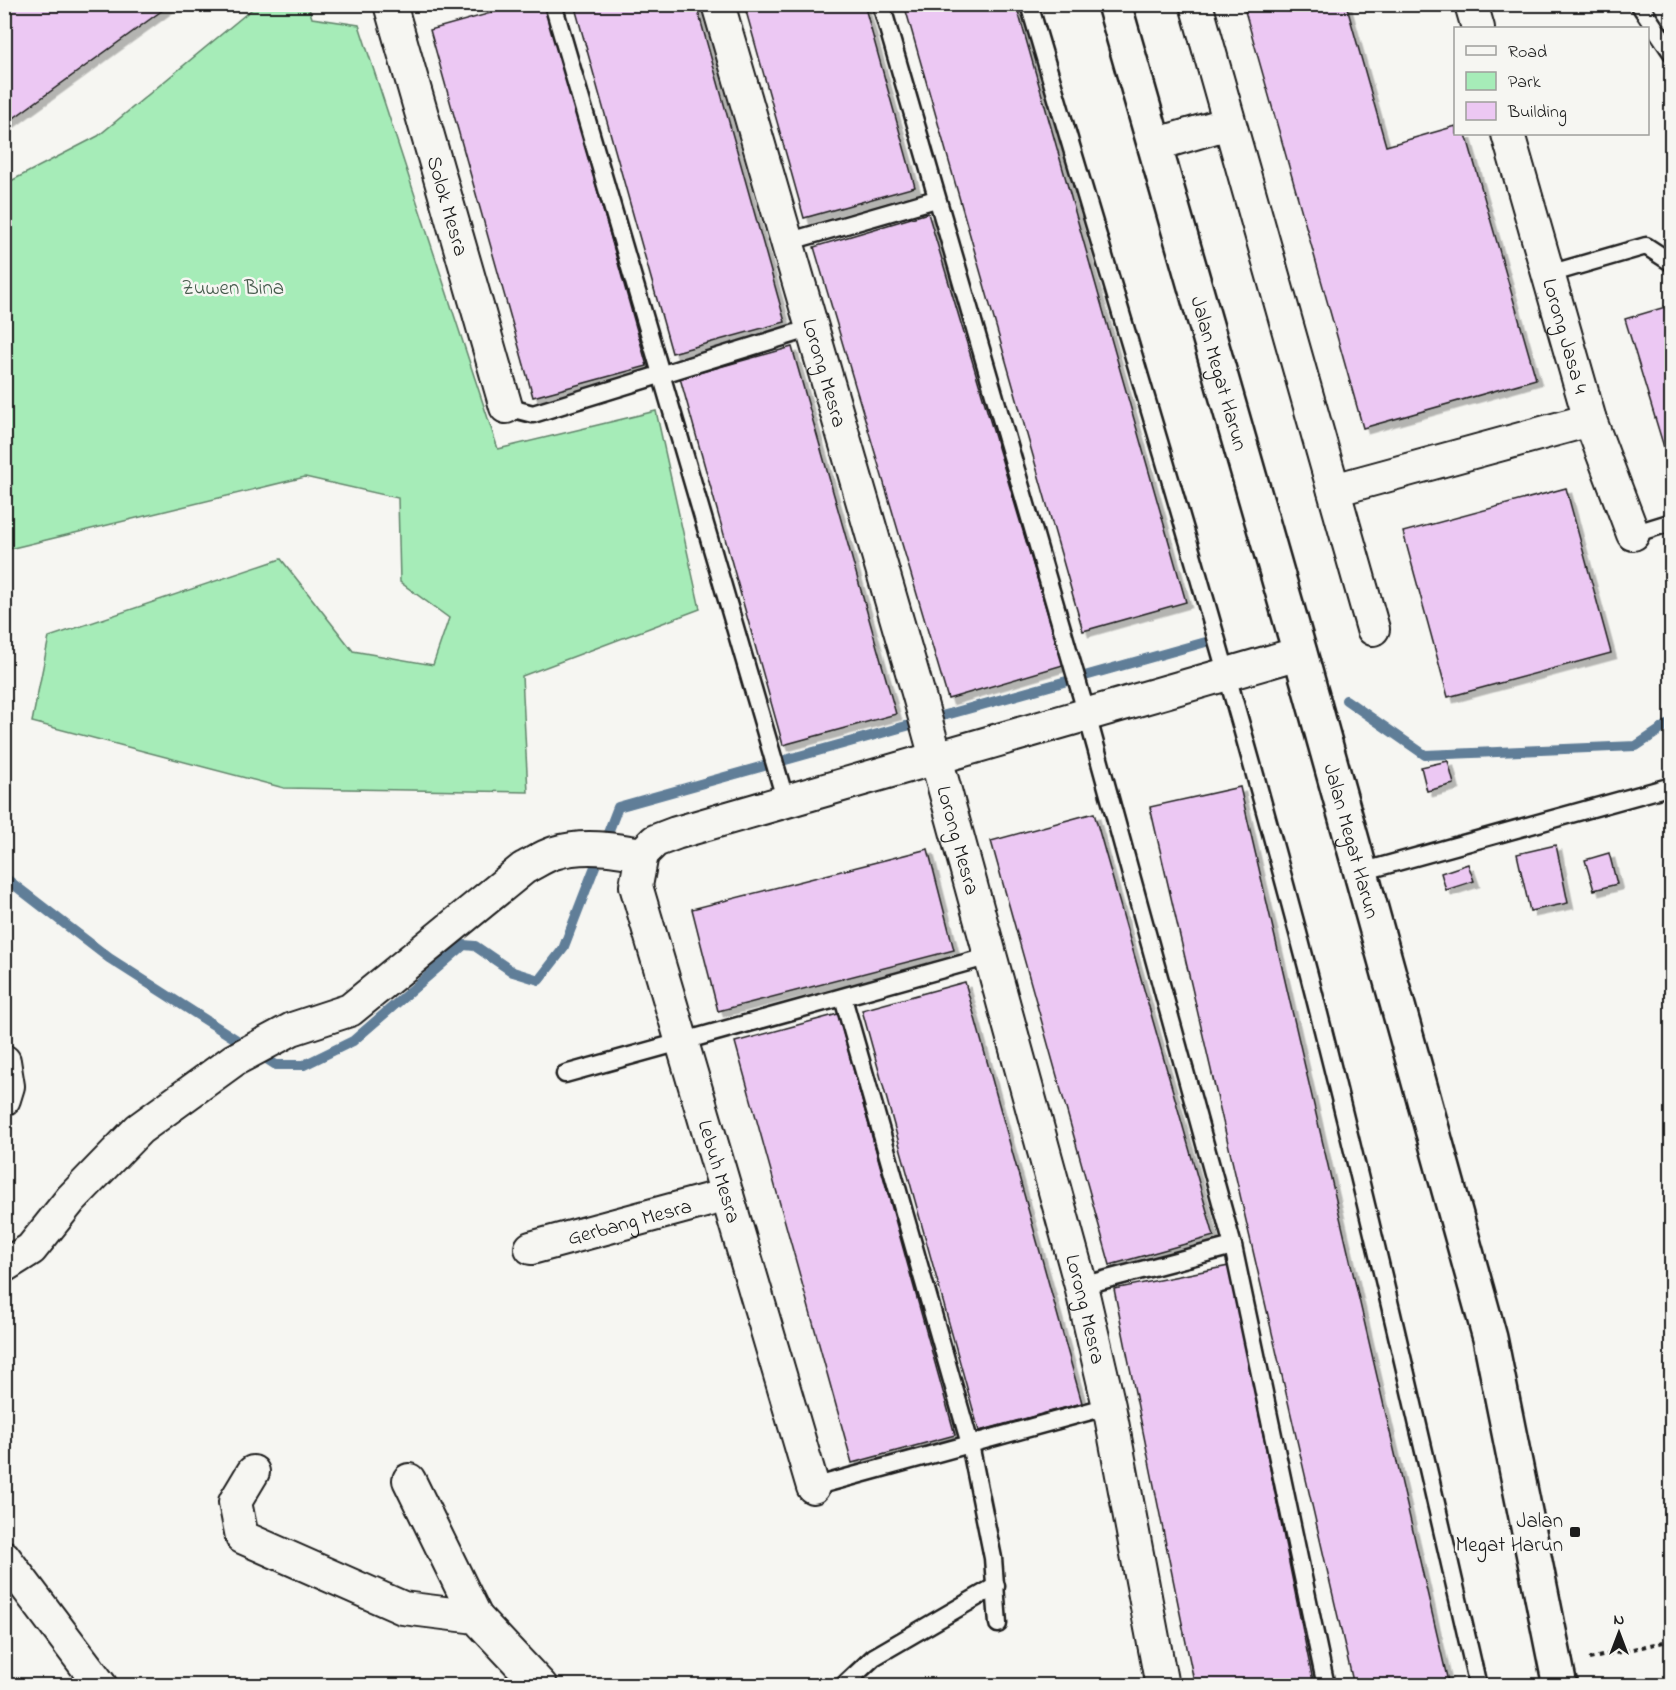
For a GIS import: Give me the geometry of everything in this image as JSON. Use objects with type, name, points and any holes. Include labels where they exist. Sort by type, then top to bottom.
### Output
[{"type":"street","name":"Solok Mesra","points":[[390,4],[506,407]]},
{"type":"street","name":"Lorong Mesra","points":[[718,4],[919,696],[1082,1286],[1109,1406],[1162,1686]]},
{"type":"street","name":"Jalan Megat Harun","points":[[1114,4],[1300,653],[1490,1338],[1558,1676]]},
{"type":"street","points":[[1196,4],[1373,629]]},
{"type":"street","points":[[1471,4],[1478,27]]},
{"type":"street","points":[[1154,145],[1229,123]]},
{"type":"street","name":"Lorong Jasa 4","points":[[1508,135],[1590,420],[1633,534]]},
{"type":"street","points":[[1334,490],[1590,420]]},
{"type":"street","points":[[4,1266],[31,1249],[71,1199],[139,1128],[234,1060],[300,1025],[350,1010],[524,868],[553,853],[614,850],[654,841],[782,788],[932,746],[1082,700],[1227,674],[1300,653]]},
{"type":"street","name":"Lebuh Mesra","points":[[614,850],[636,886],[813,1487]]},
{"type":"street","points":[[4,1061],[8,1086],[4,1099]]},
{"type":"street","name":"Gerbang Mesra","points":[[531,1248],[727,1194]]},
{"type":"street","points":[[253,1472],[235,1502],[242,1537],[403,1608],[476,1617]]},
{"type":"street","points":[[409,1480],[476,1617],[542,1686]]},
{"type":"street","points":[[11,1577],[101,1686]]},
{"type":"lane","points":[[553,4],[782,788]]},
{"type":"lane","points":[[881,4],[1082,700],[1233,1246],[1326,1686]]},
{"type":"lane","points":[[1029,4],[1227,674],[1307,969],[1382,1265],[1478,1686]]},
{"type":"lane","points":[[1639,4],[1671,53]]},
{"type":"lane","points":[[787,242],[936,199]]},
{"type":"lane","points":[[1549,274],[1646,246],[1671,263]]},
{"type":"lane","points":[[506,407],[534,414],[812,328]]},
{"type":"lane","points":[[1633,534],[1671,522]]},
{"type":"lane","points":[[1361,872],[1671,786]]},
{"type":"lane","points":[[565,1074],[990,956]]},
{"type":"lane","points":[[843,998],[970,1444],[993,1558],[998,1624]]},
{"type":"lane","points":[[1082,1286],[1233,1246]]},
{"type":"lane","points":[[813,1487],[1109,1406]]},
{"type":"lane","points":[[843,1686],[874,1657],[996,1586]]},
{"type":"path","points":[[1558,1676],[1671,1640]]},
{"type":"green space","name":"Zuwen Bina","points":[[257,5],[308,5],[312,18],[359,25],[498,449],[656,411],[700,609],[522,676],[528,792],[284,788],[32,722],[49,637],[281,559],[353,651],[433,665],[449,618],[400,582],[398,498],[305,477],[5,550],[5,184],[98,136]]},
{"type":"building","points":[[4,4],[171,4],[4,125]]},
{"type":"building","points":[[523,4],[545,4],[647,366],[533,397],[430,30]]},
{"type":"building","points":[[574,4],[696,4],[785,322],[672,353]]},
{"type":"building","points":[[744,4],[864,4],[915,187],[804,218]]},
{"type":"building","points":[[904,4],[1016,4],[1186,602],[1083,631]]},
{"type":"building","points":[[1243,4],[1346,4],[1386,146],[1454,127],[1454,135],[1466,135],[1536,379],[1363,428]]},
{"type":"building","points":[[928,213],[1063,665],[948,699],[814,247]]},
{"type":"building","points":[[1672,305],[1672,467],[1670,467],[1625,319]]},
{"type":"building","points":[[792,347],[896,714],[783,745],[680,378]]},
{"type":"building","points":[[1566,488],[1611,653],[1448,697],[1403,532]]},
{"type":"building","points":[[1448,761],[1454,784],[1427,791],[1421,767]]},
{"type":"building","points":[[1240,787],[1449,1686],[1354,1686],[1150,807]]},
{"type":"building","points":[[1094,813],[1214,1236],[1110,1265],[991,841]]},
{"type":"building","points":[[1556,845],[1568,903],[1530,911],[1517,854]]},
{"type":"building","points":[[928,849],[954,950],[718,1011],[692,909]]},
{"type":"building","points":[[1609,853],[1617,884],[1594,890],[1585,860]]},
{"type":"building","points":[[1468,864],[1474,881],[1446,890],[1441,873]]},
{"type":"building","points":[[965,982],[1082,1403],[979,1431],[862,1010]]},
{"type":"building","points":[[838,1014],[955,1435],[852,1463],[735,1042]]},
{"type":"building","points":[[1229,1266],[1314,1686],[1195,1686],[1114,1289]]},
{"type":"waterway","points":[[4,877],[109,958],[276,1065],[304,1065],[353,1041],[464,945],[475,946],[513,972],[539,980],[563,949],[618,807],[1213,640]]},
{"type":"waterway","points":[[1346,700],[1425,755],[1636,746],[1672,722]]},
{"type":"place","name":"Jalan Megat Harun","points":[[1575,1532]]}]
